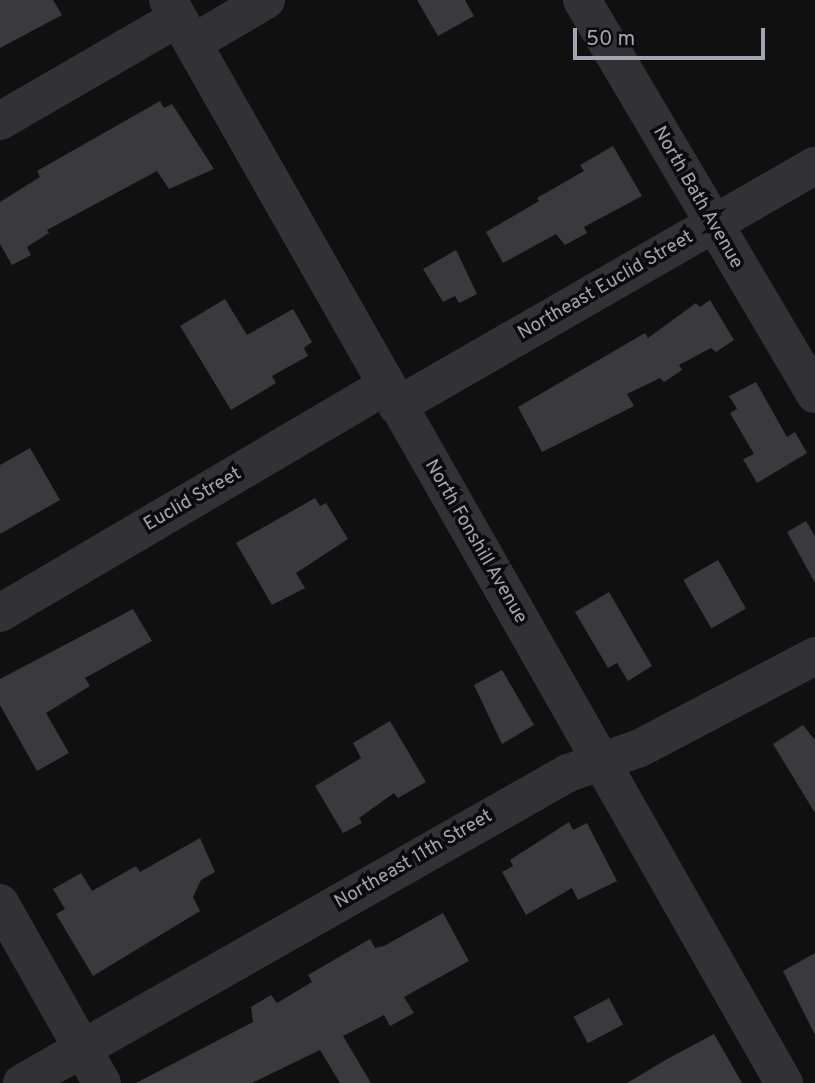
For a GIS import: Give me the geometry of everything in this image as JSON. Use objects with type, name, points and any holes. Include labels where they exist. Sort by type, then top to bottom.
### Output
[{"type":"street","points":[[0,121],[180,20],[266,0]]},
{"type":"street","name":"North Bath Avenue","points":[[582,0],[711,225],[815,394]]},
{"type":"street","name":"North Fonshill Avenue","points":[[180,20],[784,1083]]},
{"type":"street","name":"Northeast Euclid Street","points":[[392,396],[711,225],[815,166]]},
{"type":"street","name":"Euclid Street","points":[[0,612],[392,396]]},
{"type":"street","name":"Northeast 11th Street","points":[[23,1083],[568,773],[640,748],[815,656]]},
{"type":"street","points":[[0,903],[102,1083]]},
{"type":"building","points":[[0,0],[53,0],[62,15],[0,48]]},
{"type":"building","points":[[417,0],[465,0],[474,16],[438,36]]},
{"type":"building","points":[[160,101],[164,108],[172,104],[214,169],[169,189],[157,171],[47,230],[49,233],[27,247],[31,255],[12,265],[0,244],[0,202],[40,177],[37,171]]},
{"type":"building","points":[[613,146],[642,196],[584,227],[587,233],[565,245],[556,234],[503,263],[486,232],[584,171],[580,165]]},
{"type":"building","points":[[456,250],[477,294],[459,303],[455,296],[443,302],[423,269]]},
{"type":"building","points":[[225,299],[247,335],[293,309],[312,342],[304,348],[308,356],[272,376],[276,383],[231,410],[180,326]]},
{"type":"building","points":[[710,300],[734,340],[716,352],[711,348],[679,365],[682,370],[664,382],[660,378],[627,394],[634,406],[542,452],[518,407],[645,333],[648,338],[696,303],[700,307]]},
{"type":"building","points":[[756,382],[787,437],[795,432],[807,453],[757,483],[743,459],[754,454],[730,413],[737,409],[729,396]]},
{"type":"building","points":[[30,448],[60,500],[0,534],[0,465]]},
{"type":"building","points":[[315,498],[320,506],[326,503],[348,539],[296,573],[305,588],[272,605],[236,543]]},
{"type":"building","points":[[806,521],[815,536],[815,583],[787,532]]},
{"type":"building","points":[[718,560],[746,608],[711,628],[683,580]]},
{"type":"building","points":[[609,592],[652,666],[628,681],[617,663],[608,668],[575,612]]},
{"type":"building","points":[[133,609],[152,641],[85,678],[90,686],[46,713],[69,753],[37,771],[0,705],[0,679]]},
{"type":"building","points":[[502,670],[534,725],[502,744],[474,685]]},
{"type":"building","points":[[390,721],[426,782],[398,798],[394,793],[359,818],[362,823],[343,833],[315,786],[361,758],[353,743]]},
{"type":"building","points":[[803,725],[815,740],[815,813],[773,744]]},
{"type":"building","points":[[569,822],[573,830],[587,823],[617,881],[578,900],[572,888],[526,915],[502,872],[513,866],[510,860]]},
{"type":"building","points":[[200,838],[215,872],[201,880],[193,897],[200,911],[93,976],[56,914],[65,909],[53,889],[81,873],[92,891],[136,866],[140,872]]},
{"type":"building","points":[[443,913],[469,961],[404,997],[414,1013],[390,1026],[384,1015],[343,1036],[371,1083],[340,1083],[320,1050],[252,1083],[136,1083],[253,1022],[251,1007],[271,995],[277,1003],[312,982],[308,975],[370,939],[375,948],[384,946]]},
{"type":"building","points":[[815,953],[815,1035],[783,971]]},
{"type":"building","points":[[609,998],[623,1024],[588,1043],[574,1017]]},
{"type":"building","points":[[714,1034],[742,1083],[627,1083],[669,1058]]}]
